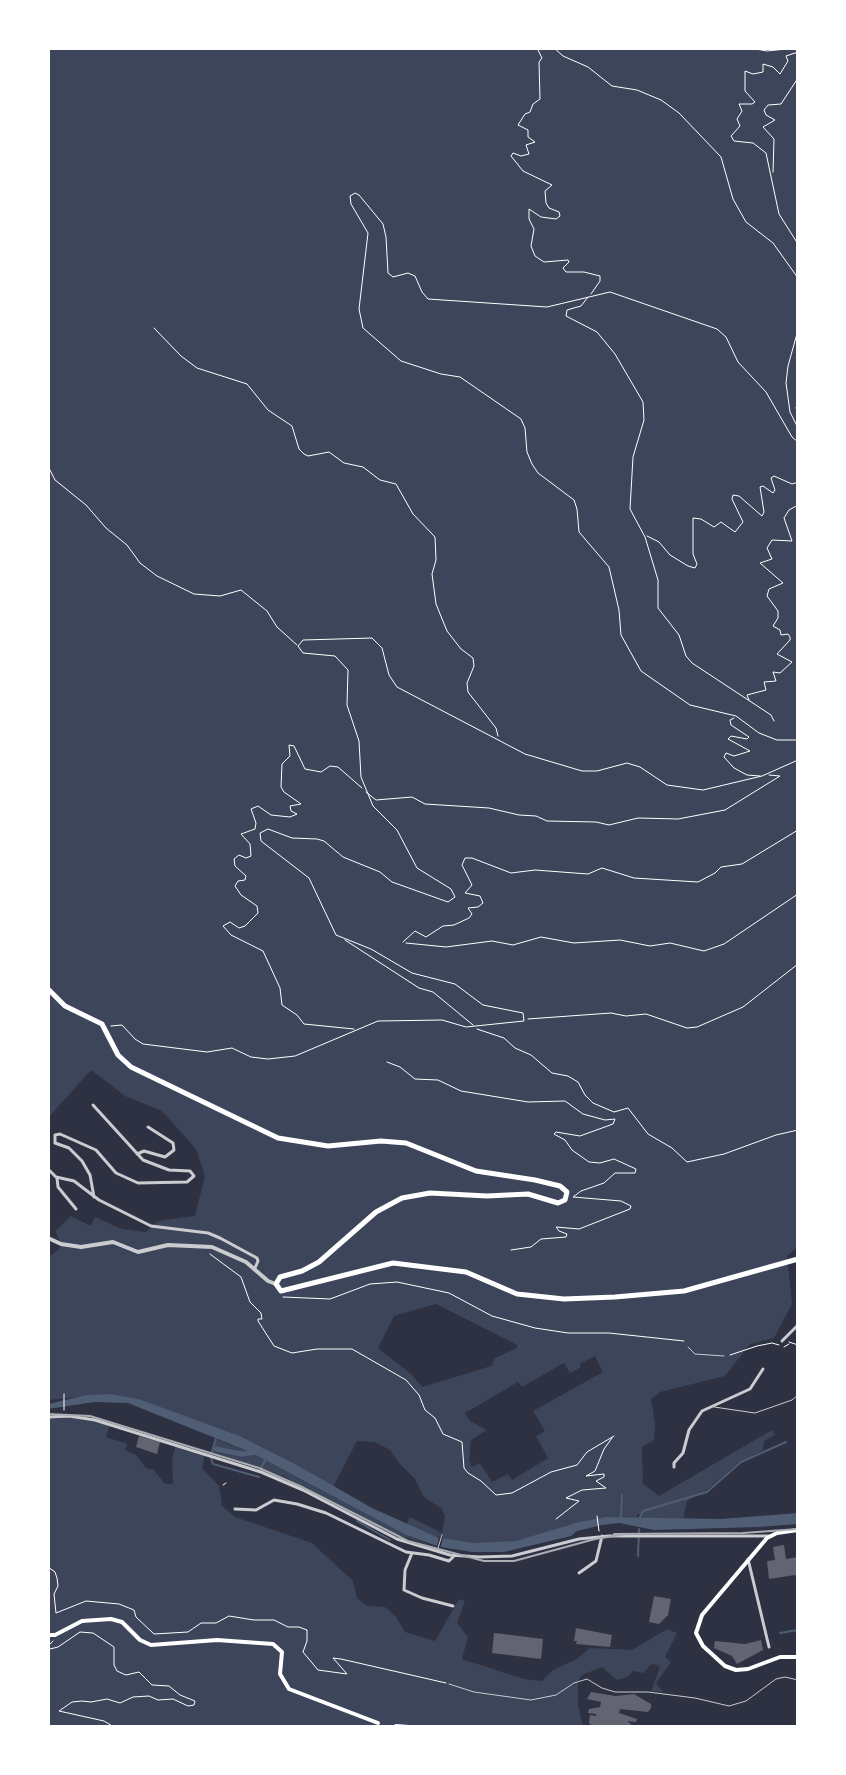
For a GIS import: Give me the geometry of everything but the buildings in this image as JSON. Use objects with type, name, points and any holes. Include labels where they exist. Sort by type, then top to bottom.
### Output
[{"type":"main road","points":[[48,989],[65,1006],[97,1020],[106,1028],[118,1055],[134,1068],[283,1140],[328,1146],[400,1142],[476,1171],[557,1185],[564,1188],[567,1194],[560,1203],[528,1194],[487,1196],[430,1193],[402,1198],[376,1212],[324,1259],[305,1270],[280,1277],[276,1284],[279,1290],[286,1292],[393,1263],[466,1272],[512,1293],[582,1299],[684,1291],[798,1259]]},
{"type":"main road","points":[[798,1530],[769,1536],[700,1618],[696,1631],[699,1641],[725,1666],[736,1670],[780,1657],[798,1657]]},
{"type":"main road","points":[[48,1635],[58,1634],[82,1621],[111,1619],[122,1622],[140,1640],[151,1645],[231,1640],[273,1644],[282,1652],[280,1674],[289,1689],[378,1723]]},
{"type":"main road","points":[[396,1726],[409,1727]]},
{"type":"street","points":[[93,1105],[144,1161],[167,1170],[191,1172],[193,1179],[166,1185],[132,1182],[115,1172],[97,1151],[55,1135],[54,1142],[70,1149],[85,1166],[91,1177],[94,1197]]},
{"type":"street","points":[[137,1154],[144,1151],[165,1157],[174,1150],[173,1143],[148,1127]]},
{"type":"street","points":[[48,1169],[57,1178],[72,1181],[94,1197],[151,1226],[208,1233],[220,1238],[257,1258],[255,1268]]},
{"type":"street","points":[[57,1178],[58,1187],[76,1209]]},
{"type":"street","points":[[48,1238],[81,1247],[113,1242],[138,1252],[168,1245],[204,1245],[232,1254],[276,1284]]},
{"type":"street","points":[[48,1245],[56,1242]]},
{"type":"street","points":[[785,1341],[798,1325]]},
{"type":"street","points":[[674,1467],[684,1451],[690,1427],[707,1406],[750,1389],[763,1369]]},
{"type":"street","points":[[48,1417],[90,1419],[261,1472],[303,1490],[397,1539],[455,1555],[512,1556],[602,1536],[769,1536]]},
{"type":"street","points":[[235,1509],[256,1510],[276,1500],[301,1505],[326,1513],[382,1542],[412,1553],[448,1561],[455,1555]]},
{"type":"street","points":[[579,1573],[596,1561],[602,1536]]},
{"type":"street","points":[[412,1553],[403,1590],[453,1606]]},
{"type":"street","points":[[748,1559],[769,1647]]},
{"type":"lane","points":[[688,1347],[695,1354],[724,1356]]},
{"type":"lane","points":[[707,1406],[758,1413],[798,1395]]},
{"type":"lane","points":[[438,1548],[442,1535]]},
{"type":"lane","points":[[449,1684],[474,1692],[528,1700],[556,1695],[587,1679],[615,1692],[647,1692],[732,1706],[746,1701],[776,1679],[785,1677],[798,1680]]},
{"type":"path","points":[[537,48],[542,58],[539,62],[540,99],[518,125],[528,130],[528,137],[535,142],[526,145],[529,154],[521,156],[513,153],[511,156],[523,171],[552,185],[545,191],[546,203],[560,214],[556,219],[541,217],[529,209],[529,219],[534,229],[530,240],[534,253],[546,263],[568,260],[563,268],[566,272],[600,276],[600,281],[582,305],[567,310],[565,315],[597,332],[615,354],[643,402],[644,420],[633,457],[630,509],[645,537],[658,580],[658,608],[679,635],[689,660],[771,715],[774,721]]},
{"type":"path","points":[[554,48],[563,56],[588,67],[606,83],[637,90],[661,100],[679,113],[721,157],[733,199],[746,222],[773,243],[798,278]]},
{"type":"path","points":[[575,48],[593,48]]},
{"type":"path","points":[[750,48],[767,51],[796,48]]},
{"type":"path","points":[[773,176],[764,151],[753,143],[734,141],[731,136],[740,126],[737,119],[742,111],[739,104],[755,102],[745,91],[745,71],[753,74],[763,72],[763,64],[773,67],[780,74],[788,61],[786,56],[798,52]]},
{"type":"path","points":[[798,78],[781,104],[764,108],[766,115],[775,120],[763,127],[774,143],[773,176],[779,214],[798,244]]},
{"type":"path","points":[[798,442],[761,385],[738,362],[726,337],[717,329],[613,292],[547,307],[428,299],[415,276],[408,273],[393,277],[388,273],[383,224],[359,195],[355,193],[350,196],[351,204],[368,233],[359,309],[363,328],[401,361],[460,377],[521,419],[532,464],[538,473],[574,500],[579,532],[609,567],[621,635],[641,671],[686,704],[736,716],[769,737],[798,740]]},
{"type":"path","points":[[154,328],[197,368],[247,384],[266,409],[292,426],[299,449],[304,454],[329,452],[344,463],[363,467],[380,480],[396,484],[413,514],[435,537],[436,560],[432,574],[436,604],[447,631],[462,650],[472,656],[474,666],[466,686],[496,728],[498,738]]},
{"type":"path","points":[[798,330],[786,383],[790,412],[798,428]]},
{"type":"path","points":[[798,405],[798,417]]},
{"type":"path","points":[[48,466],[55,480],[86,505],[106,528],[127,545],[140,563],[157,576],[194,594],[220,596],[241,590],[267,611],[277,627],[303,653],[335,656],[348,670],[347,705],[359,741],[359,767],[365,790],[378,814],[400,834],[417,868],[451,889],[455,897],[448,902],[392,882],[372,868],[335,852],[324,841],[292,838],[263,830],[259,836],[261,841],[309,878],[331,930],[419,988],[433,992],[475,1026],[504,1038],[552,1073],[578,1082],[593,1103],[614,1112],[628,1108],[648,1134],[672,1148],[687,1162],[724,1154],[798,1130]]},
{"type":"path","points":[[645,537],[649,536],[670,555],[695,568],[693,518],[714,527],[721,522],[735,532],[743,522],[733,495],[739,496],[762,516],[760,487],[773,493],[771,478],[774,476],[792,484],[798,482]]},
{"type":"path","points":[[752,703],[746,696],[766,690],[764,682],[776,681],[773,672],[780,673],[792,662],[777,654],[790,637],[788,634],[782,636],[780,630],[773,626],[778,611],[767,596],[769,589],[783,583],[760,563],[772,559],[767,548],[772,540],[792,541],[784,518],[789,510],[798,505]]},
{"type":"path","points":[[298,646],[303,640],[372,638],[382,648],[389,675],[397,687],[534,758],[582,771],[597,771],[619,764],[635,765],[667,785],[691,790],[723,787],[762,776],[798,760]]},
{"type":"path","points":[[358,1028],[304,1024],[282,1005],[280,988],[263,951],[231,935],[223,926],[230,922],[237,927],[245,926],[258,913],[257,906],[235,886],[246,876],[235,866],[234,859],[239,855],[246,858],[251,856],[250,844],[241,834],[255,829],[251,809],[258,806],[271,815],[290,817],[297,814],[291,811],[290,806],[301,804],[281,787],[282,764],[290,756],[289,745],[294,746],[305,769],[321,772],[330,766],[338,767],[376,800],[412,797],[425,804],[489,808],[536,816],[547,821],[609,825],[638,818],[678,819],[725,810],[780,776],[747,775],[734,768],[724,757],[726,753],[734,756],[750,752],[728,739],[731,736],[749,737],[729,723],[736,716]]},
{"type":"path","points":[[798,830],[742,864],[721,867],[698,882],[634,878],[602,868],[588,874],[535,870],[511,873],[465,858],[462,865],[472,885],[465,893],[480,896],[483,901],[481,905],[468,908],[471,916],[454,925],[443,926],[426,937],[415,931],[403,942],[435,947],[492,941],[508,945],[541,937],[574,943],[620,940],[650,946],[670,943],[704,951],[724,944],[798,894]]},
{"type":"path","points":[[343,939],[371,949],[412,973],[455,984],[483,1005],[523,1013],[525,1019]]},
{"type":"path","points":[[106,1028],[121,1024],[143,1044],[176,1046],[202,1052],[232,1048],[262,1059],[295,1056],[378,1021],[425,1020],[475,1026],[611,1013],[626,1016],[646,1014],[687,1028],[697,1027],[743,1007],[798,964]]},
{"type":"path","points":[[387,1062],[400,1067],[415,1079],[438,1080],[466,1093],[528,1102],[565,1101],[583,1114],[615,1119],[613,1124],[580,1136],[554,1134],[589,1162],[614,1159],[636,1169],[635,1173],[615,1173],[604,1183],[573,1196],[621,1201],[631,1206],[630,1209],[579,1229],[556,1227],[567,1234],[566,1237],[541,1239],[531,1247],[511,1250]]},
{"type":"path","points":[[207,1250],[241,1277],[250,1302],[261,1313],[262,1319],[258,1321],[273,1345],[290,1353],[352,1349],[395,1373],[419,1395],[425,1410],[435,1418],[443,1434],[462,1442],[464,1468],[496,1495],[517,1491],[551,1472],[577,1465],[587,1452],[614,1436],[604,1449],[595,1471],[586,1476],[604,1474],[596,1481],[606,1488],[582,1490],[566,1498],[579,1501],[556,1519]]},
{"type":"path","points":[[279,1296],[330,1299],[370,1284],[397,1282],[449,1293],[492,1316],[535,1328],[568,1333],[614,1333],[653,1340],[678,1339],[688,1347]]},
{"type":"path","points":[[785,1341],[798,1345]]},
{"type":"path","points":[[784,1347],[789,1346],[785,1341]]},
{"type":"path","points":[[724,1356],[775,1343]]},
{"type":"path","points":[[64,1394],[64,1410]]},
{"type":"path","points":[[597,1516],[599,1531]]},
{"type":"path","points":[[48,1567],[57,1578],[58,1586],[54,1594],[56,1613],[87,1601],[119,1604],[134,1610],[136,1617],[154,1634],[188,1632],[201,1623],[216,1623],[229,1616],[274,1620],[288,1627],[307,1630],[303,1652],[313,1667],[322,1672],[347,1674],[333,1658],[344,1659],[435,1678],[449,1684]]},
{"type":"path","points":[[58,1634],[50,1648],[57,1648],[80,1632],[92,1633],[114,1647],[117,1671],[126,1675],[139,1672],[152,1685],[169,1686],[195,1701],[194,1705],[188,1706],[173,1699],[133,1697],[120,1703],[107,1699],[72,1702],[59,1711],[104,1721],[114,1727]]},
{"type":"shaded area","points":[[48,48],[798,48],[798,1247],[787,1256],[792,1304],[774,1338],[750,1344],[725,1376],[660,1392],[651,1399],[654,1440],[642,1447],[643,1484],[659,1496],[772,1430],[775,1435],[764,1441],[763,1450],[738,1463],[707,1490],[687,1501],[683,1519],[641,1518],[641,1514],[637,1518],[605,1517],[567,1525],[525,1540],[474,1543],[436,1537],[406,1525],[410,1517],[442,1533],[445,1516],[442,1509],[424,1497],[415,1479],[390,1450],[375,1442],[357,1441],[333,1487],[240,1436],[139,1399],[110,1394],[48,1400],[48,1258],[61,1244],[55,1231],[71,1216],[91,1226],[95,1217],[122,1229],[146,1232],[158,1221],[195,1216],[205,1176],[196,1149],[162,1111],[125,1096],[91,1070],[48,1118]],"holes":[[[436,1304],[517,1345],[517,1348],[495,1358],[491,1366],[422,1387],[411,1374],[378,1348],[394,1316]],[[595,1356],[603,1372],[533,1411],[545,1431],[536,1436],[548,1458],[512,1480],[508,1474],[492,1482],[480,1463],[472,1467],[469,1459],[471,1440],[487,1430],[470,1421],[465,1413],[518,1382],[522,1387],[564,1363],[570,1373]]]},
{"type":"shaded area","points":[[110,1394],[139,1399],[240,1436],[372,1508],[439,1538],[437,1546],[406,1535],[250,1452],[128,1403],[94,1402],[48,1409],[48,1404],[87,1395]]},
{"type":"shaded area","points":[[69,1416],[110,1424],[106,1437],[127,1444],[125,1450],[136,1455],[146,1468],[154,1470],[165,1484],[173,1484],[172,1459],[176,1445],[205,1454],[202,1468],[219,1486],[222,1506],[235,1517],[312,1543],[353,1581],[357,1598],[367,1606],[385,1607],[405,1632],[435,1641],[459,1599],[465,1601],[457,1623],[468,1637],[462,1659],[524,1679],[542,1681],[553,1670],[577,1659],[590,1648],[632,1650],[667,1629],[677,1633],[665,1657],[671,1662],[656,1683],[663,1692],[651,1691],[660,1667],[654,1664],[644,1673],[633,1671],[617,1680],[602,1667],[582,1675],[578,1681],[578,1705],[583,1727],[48,1727],[48,1417]]},
{"type":"shaded area","points":[[215,1439],[250,1452],[436,1548],[396,1534],[285,1477],[212,1452]]},
{"type":"shaded area","points":[[798,1513],[798,1524],[758,1527],[654,1530],[619,1523],[602,1525],[504,1552],[472,1552],[441,1547],[443,1538],[474,1543],[516,1541],[605,1517],[721,1519]]},
{"type":"waterway","points":[[212,1452],[216,1438]]},
{"type":"waterway","points":[[639,1519],[643,1511],[707,1492],[741,1462],[786,1442]]},
{"type":"waterway","points":[[216,1449],[241,1454],[258,1452]]},
{"type":"waterway","points":[[211,1458],[213,1464],[259,1477]]},
{"type":"waterway","points":[[261,1468],[266,1459]]},
{"type":"waterway","points":[[621,1518],[622,1495]]},
{"type":"waterway","points":[[357,1521],[390,1540]]},
{"type":"waterway","points":[[638,1556],[639,1529]]},
{"type":"waterway","points":[[780,1633],[798,1630]]},
{"type":"railway","points":[[48,1414],[90,1416],[259,1468],[408,1541],[484,1561],[514,1561],[595,1539],[626,1534]]},
{"type":"railway","points":[[614,1534],[743,1533],[798,1529]]}]
